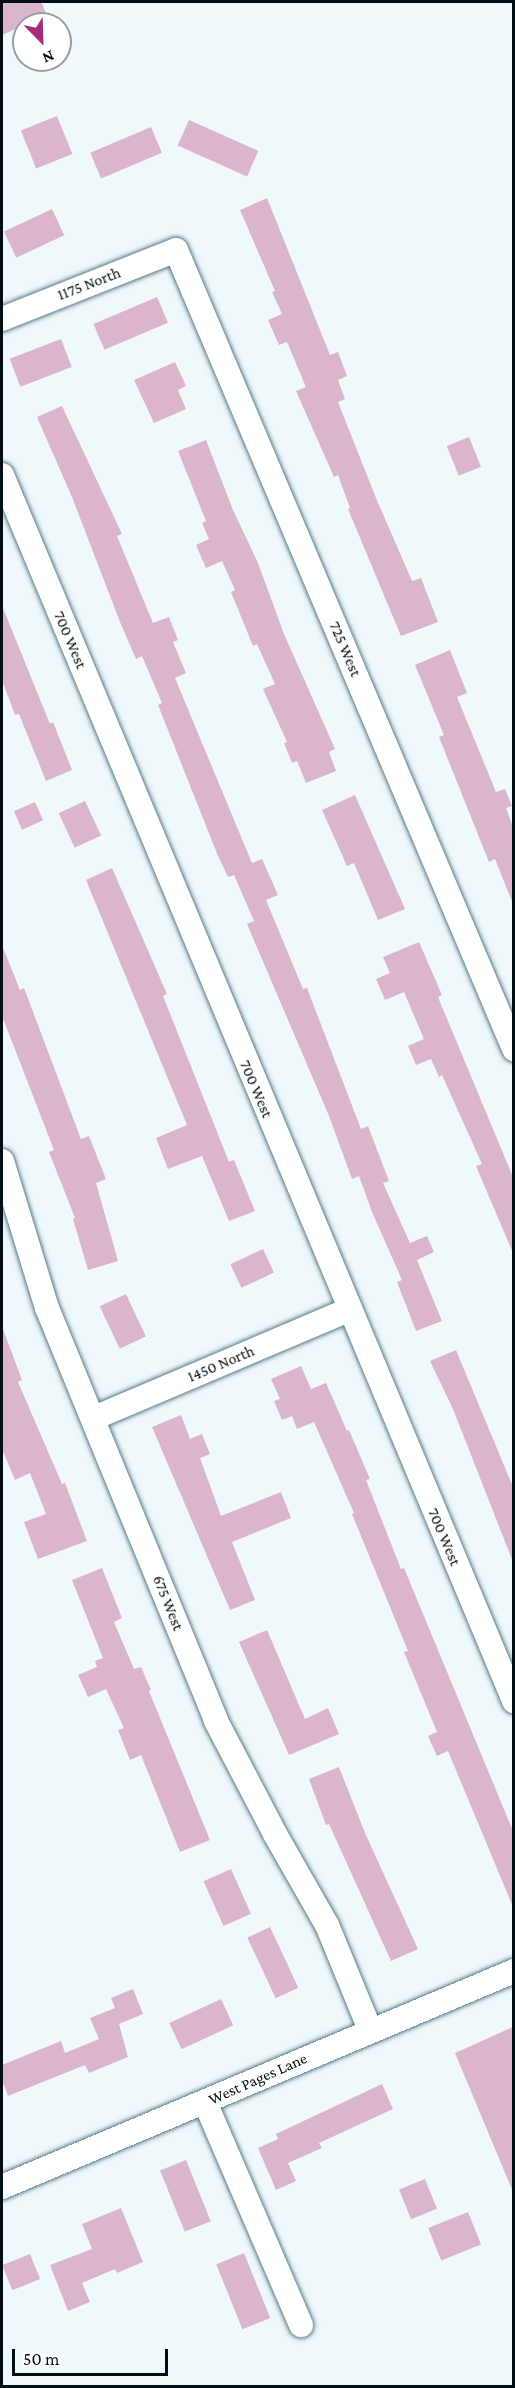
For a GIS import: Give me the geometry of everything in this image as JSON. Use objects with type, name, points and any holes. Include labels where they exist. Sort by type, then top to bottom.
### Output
[{"type":"street","name":"1175 North","points":[[2,319],[176,250]]},
{"type":"street","name":"725 West","points":[[176,250],[513,1049]]},
{"type":"street","name":"700 West","points":[[2,475],[348,1310],[513,1697]]},
{"type":"street","name":"675 West","points":[[2,1161],[47,1308],[94,1418],[216,1721],[275,1834],[327,1925],[370,2030]]},
{"type":"street","name":"1450 North","points":[[94,1418],[348,1310]]},
{"type":"street","name":"West Pages Lane","points":[[2,2187],[513,1971]]},
{"type":"street","points":[[205,2102],[301,2325]]},
{"type":"building","points":[[2,2],[41,2],[46,12],[12,12],[12,31],[2,35]]},
{"type":"building","points":[[57,116],[72,154],[36,169],[21,131]]},
{"type":"building","points":[[189,120],[258,151],[247,176],[178,146]]},
{"type":"building","points":[[151,127],[162,153],[101,179],[90,153]]},
{"type":"building","points":[[267,198],[330,355],[338,352],[347,376],[338,380],[345,399],[338,402],[376,498],[412,581],[421,578],[438,622],[401,636],[348,509],[350,508],[338,475],[334,477],[296,391],[306,387],[287,342],[279,345],[268,320],[282,314],[272,292],[275,291],[240,210]]},
{"type":"building","points":[[52,209],[64,235],[16,258],[4,231]]},
{"type":"building","points":[[157,297],[168,323],[104,350],[93,324]]},
{"type":"building","points":[[61,339],[72,367],[20,387],[10,359]]},
{"type":"building","points":[[175,362],[186,386],[178,390],[186,409],[154,423],[134,380]]},
{"type":"building","points":[[62,406],[122,534],[117,536],[153,623],[169,617],[178,640],[173,642],[186,673],[175,678],[252,863],[262,859],[278,895],[266,900],[303,989],[307,988],[361,1129],[368,1126],[389,1181],[383,1183],[410,1243],[427,1236],[434,1252],[417,1260],[442,1321],[416,1331],[397,1282],[402,1280],[359,1176],[352,1179],[329,1116],[247,924],[254,921],[234,875],[228,877],[218,856],[158,705],[162,703],[142,656],[136,659],[120,622],[72,497],[37,417]]},
{"type":"building","points":[[469,437],[481,467],[459,476],[447,446]]},
{"type":"building","points":[[206,440],[233,510],[258,563],[284,634],[335,749],[329,752],[336,771],[306,783],[297,761],[292,763],[284,743],[287,742],[263,689],[275,684],[257,644],[253,646],[231,592],[235,590],[222,561],[206,568],[196,545],[209,539],[202,523],[206,521],[178,451]]},
{"type":"building","points":[[3,608],[50,724],[53,722],[72,770],[46,781],[19,714],[15,715],[2,680]]},
{"type":"building","points":[[450,650],[467,693],[457,697],[496,792],[505,789],[512,806],[506,808],[513,827],[513,904],[495,859],[489,862],[439,737],[444,735],[415,665]]},
{"type":"building","points":[[355,795],[405,909],[378,920],[354,863],[347,866],[322,810]]},
{"type":"building","points":[[85,801],[101,835],[75,848],[59,813]]},
{"type":"building","points":[[35,802],[43,820],[22,830],[14,811]]},
{"type":"building","points":[[112,868],[167,994],[163,996],[229,1162],[234,1160],[255,1211],[229,1221],[202,1156],[168,1169],[156,1138],[187,1125],[86,880]]},
{"type":"building","points":[[419,942],[442,995],[438,997],[513,1177],[513,1253],[476,1166],[482,1164],[442,1075],[439,1077],[431,1059],[416,1065],[408,1046],[424,1039],[404,992],[385,1000],[376,979],[390,973],[383,957]]},
{"type":"building","points":[[2,945],[20,990],[24,988],[81,1139],[89,1136],[106,1179],[96,1183],[118,1261],[88,1270],[73,1219],[75,1218],[49,1152],[54,1150],[2,1016]]},
{"type":"building","points":[[263,1249],[274,1273],[241,1288],[230,1264]]},
{"type":"building","points":[[126,1294],[146,1337],[120,1349],[100,1306]]},
{"type":"building","points":[[3,1329],[22,1380],[18,1382],[62,1484],[65,1483],[87,1541],[38,1559],[24,1522],[46,1514],[30,1473],[15,1480],[2,1449]]},
{"type":"building","points":[[456,1350],[513,1487],[513,1562],[453,1409],[430,1361]]},
{"type":"building","points":[[301,1366],[311,1389],[326,1383],[347,1431],[349,1430],[370,1479],[366,1480],[401,1569],[404,1568],[513,1831],[513,1907],[448,1751],[437,1756],[428,1736],[437,1732],[404,1652],[408,1651],[352,1514],[354,1513],[314,1422],[297,1429],[292,1416],[282,1420],[274,1401],[280,1399],[271,1379]]},
{"type":"building","points":[[181,1415],[190,1439],[202,1434],[210,1454],[200,1458],[221,1516],[281,1492],[291,1518],[232,1542],[255,1600],[230,1610],[152,1427]]},
{"type":"building","points":[[102,1568],[122,1618],[114,1622],[134,1669],[141,1667],[210,1840],[180,1852],[141,1755],[130,1760],[118,1730],[124,1728],[106,1689],[88,1697],[78,1675],[97,1667],[95,1661],[103,1658],[72,1580]]},
{"type":"building","points":[[267,1630],[305,1719],[328,1708],[339,1734],[289,1755],[239,1642]]},
{"type":"building","points":[[339,1767],[365,1833],[418,1949],[391,1961],[329,1824],[326,1825],[309,1779]]},
{"type":"building","points":[[231,1869],[251,1914],[224,1926],[204,1881]]},
{"type":"building","points":[[270,1927],[298,1988],[276,1998],[247,1938]]},
{"type":"building","points":[[133,1989],[143,2014],[119,2024],[128,2057],[89,2073],[85,2065],[8,2096],[2,2080],[2,2065],[61,2041],[65,2053],[99,2039],[90,2018],[115,2008],[111,1998]]},
{"type":"building","points":[[221,1999],[233,2025],[182,2049],[169,2023]]},
{"type":"building","points":[[513,2027],[513,2192],[455,2053]]},
{"type":"building","points":[[382,2084],[393,2109],[319,2143],[322,2148],[288,2163],[296,2181],[276,2190],[258,2148],[278,2139],[276,2134]]},
{"type":"building","points":[[186,2160],[211,2221],[185,2232],[160,2170]]},
{"type":"building","points":[[425,2179],[437,2209],[411,2219],[399,2189]]},
{"type":"building","points":[[121,2208],[143,2262],[117,2273],[115,2269],[82,2283],[90,2302],[68,2311],[50,2265],[92,2249],[82,2224]]},
{"type":"building","points":[[468,2212],[481,2244],[441,2261],[428,2228]]},
{"type":"building","points":[[244,2253],[270,2318],[242,2329],[216,2264]]},
{"type":"building","points":[[30,2254],[40,2279],[12,2290],[2,2265]]}]
